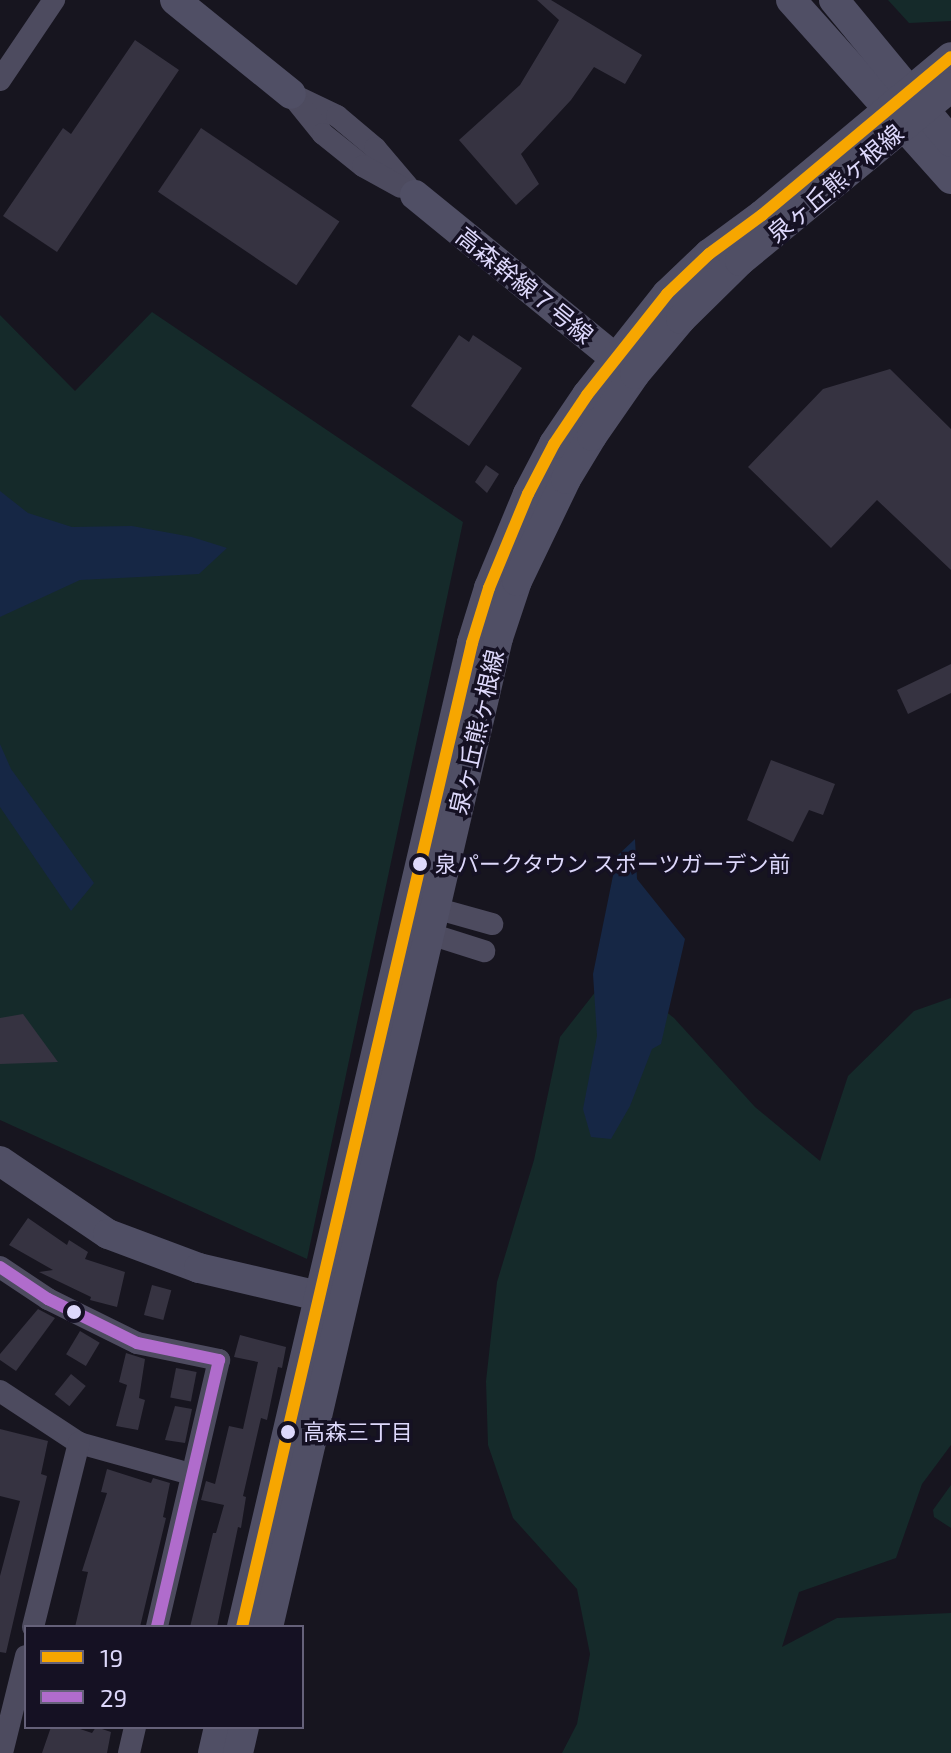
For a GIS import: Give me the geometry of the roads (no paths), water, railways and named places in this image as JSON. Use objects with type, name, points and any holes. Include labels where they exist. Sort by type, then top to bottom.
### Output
[{"type":"main road","name":"高森幹線７号線","points":[[175,0],[291,94]]},
{"type":"main road","points":[[791,0],[907,109],[951,142]]},
{"type":"main road","points":[[834,0],[951,179]]},
{"type":"main road","name":"泉ヶ丘熊ヶ根線","points":[[243,1625],[331,1299],[498,638],[517,581],[625,366],[681,319],[907,109],[951,57]]},
{"type":"main road","name":"泉ヶ丘熊ヶ根線","points":[[907,109],[951,87]]},
{"type":"main road","name":"高森幹線７号線","points":[[415,195],[625,366]]},
{"type":"main road","points":[[0,1161],[108,1234],[199,1268],[331,1299]]},
{"type":"main road","name":"泉ヶ丘熊ヶ根線","points":[[268,1625],[331,1299]]},
{"type":"main road","points":[[213,1753],[219,1729]]},
{"type":"main road","points":[[238,1753],[244,1729]]},
{"type":"street","points":[[0,80],[54,0]]},
{"type":"street","name":"高森幹線７号線","points":[[291,94],[337,116],[375,148],[415,195]]},
{"type":"street","points":[[426,914],[492,924]]},
{"type":"street","points":[[426,914],[484,951]]},
{"type":"street","points":[[0,1267],[48,1299],[137,1343],[219,1360],[157,1625]]},
{"type":"street","points":[[0,1391],[79,1443],[191,1474]]},
{"type":"street","points":[[34,1625],[79,1443]]},
{"type":"street","points":[[2,1753],[24,1662]]},
{"type":"street","points":[[129,1753],[135,1729]]},
{"type":"water","points":[[0,491],[28,513],[72,527],[132,526],[192,537],[227,548],[199,574],[80,580],[0,617]]},
{"type":"water","points":[[0,744],[11,769],[94,883],[71,911],[0,807]]},
{"type":"water","points":[[635,839],[637,879],[685,939],[661,1044],[652,1049],[630,1106],[611,1139],[591,1137],[583,1109],[597,1036],[593,974],[617,856]]},
{"type":"place","name":"泉パークタウン スポーツガーデン前","points":[[420,864]]},
{"type":"place","name":"高森三丁目","points":[[288,1432]]}]
